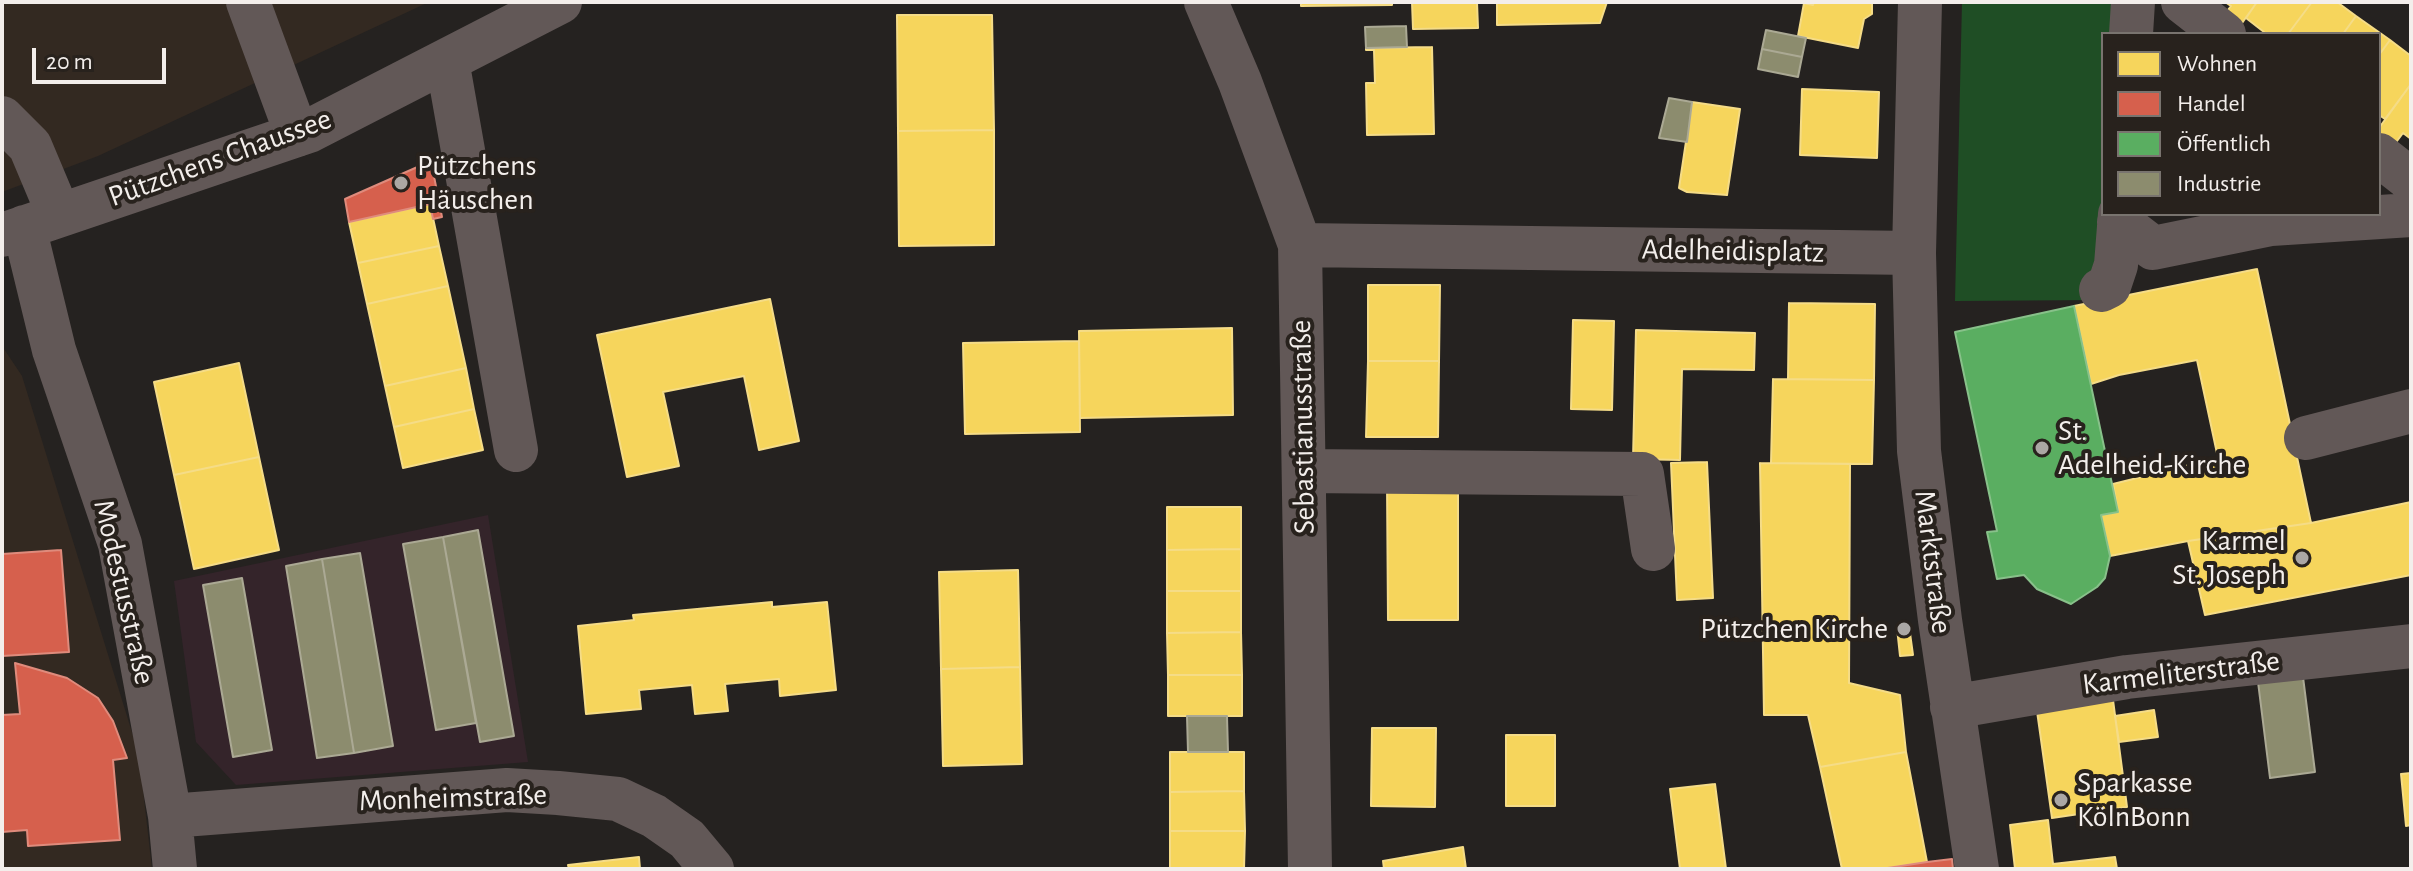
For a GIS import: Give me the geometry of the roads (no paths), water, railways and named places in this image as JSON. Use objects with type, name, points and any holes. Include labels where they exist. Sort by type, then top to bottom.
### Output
[{"type":"street","points":[[248,2],[297,135]]},
{"type":"street","name":"Pützchens Chaussee","points":[[29,226],[297,135],[560,2]]},
{"type":"street","name":"Sebastianusstraße","points":[[1206,2],[1240,82],[1300,245],[1310,869]]},
{"type":"street","points":[[1914,253],[1920,2]]},
{"type":"street","points":[[2131,32],[2133,2]]},
{"type":"street","points":[[2183,2],[2221,32]]},
{"type":"street","points":[[447,60],[516,450]]},
{"type":"street","name":"Modestusstraße","points":[[2,118],[30,146],[29,226],[54,350],[120,544],[170,816],[175,869]]},
{"type":"street","points":[[2381,157],[2411,180]]},
{"type":"street","points":[[2119,218],[2123,268],[2271,224],[2411,215]]},
{"type":"street","name":"Adelheidisplatz","points":[[1300,245],[1914,253]]},
{"type":"street","name":"Marktstraße","points":[[1914,253],[1919,451],[1952,707],[1977,869]]},
{"type":"street","points":[[2306,438],[2411,411]]},
{"type":"street","points":[[1304,471],[1642,474],[1653,549]]},
{"type":"street","name":"Karmeliterstraße","points":[[1952,707],[2127,677],[2411,646]]},
{"type":"street","name":"Monheimstraße","points":[[170,816],[507,790],[558,793],[618,799],[654,816],[687,839],[712,869]]},
{"type":"place","name":"Pützchens Häuschen","points":[[401,183]]},
{"type":"place","name":"St. Adelheid-Kirche","points":[[2042,448]]},
{"type":"place","name":"Karmel St. Joseph","points":[[2302,558]]},
{"type":"place","name":"Pützchen Kirche","points":[[1904,629]]},
{"type":"place","name":"Sparkasse KölnBonn","points":[[2061,800]]}]
